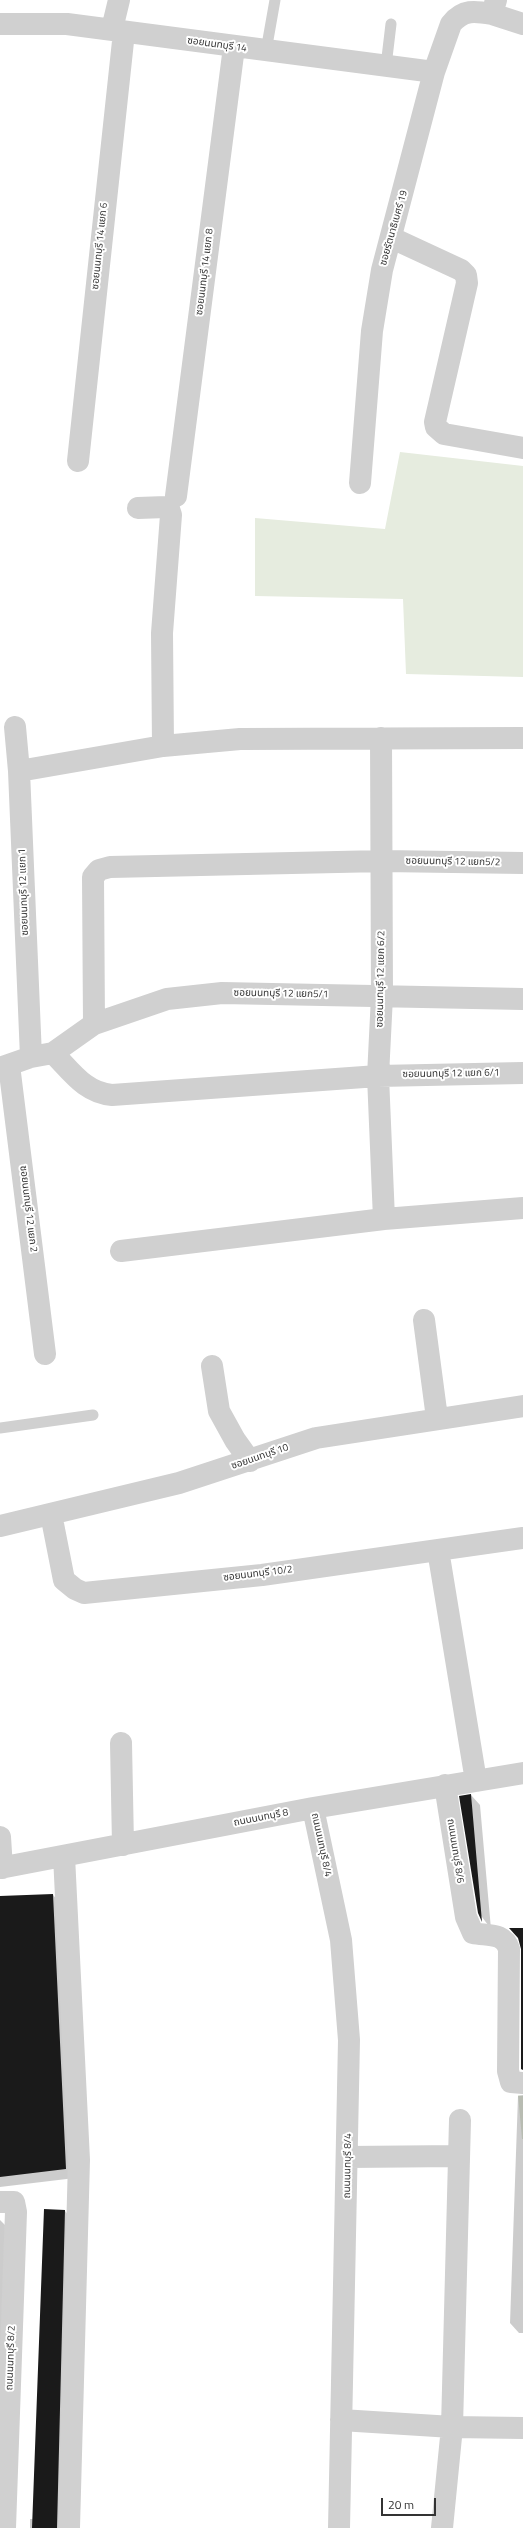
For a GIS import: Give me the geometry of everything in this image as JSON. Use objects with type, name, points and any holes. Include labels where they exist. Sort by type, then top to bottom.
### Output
[{"type":"street","name":"ซอยนนทบุรี 14 แยก 6","points":[[78,461],[118,31],[119,0]]},
{"type":"street","name":"ซอยรัตนาธิเบศร์ 19","points":[[360,483],[372,331],[382,270],[392,238],[434,72],[451,24],[462,13],[494,7],[523,24]]},
{"type":"street","name":"ซอยนนทบุรี 14","points":[[0,24],[67,24],[434,72]]},
{"type":"street","name":"ซอยนนทบุรี 14 แยก 8","points":[[176,496],[234,47]]},
{"type":"street","points":[[392,238],[461,270],[466,275],[467,283],[435,422],[436,427],[444,434],[523,448]]},
{"type":"street","points":[[138,508],[166,507],[169,508],[170,515],[162,634],[163,746]]},
{"type":"street","name":"ซอยนนทบุรี 12 แยก 1","points":[[15,727],[19,771],[31,1057]]},
{"type":"street","name":"ซอยนนทบุรี 12 แยก 6/2","points":[[381,738],[383,861],[382,996],[378,1076],[384,1219]]},
{"type":"street","points":[[19,771],[163,746],[240,739],[523,738]]},
{"type":"street","name":"ซอยนนทบุรี 12 แยก5/2","points":[[94,1024],[93,877],[99,870],[110,867],[383,861],[523,863]]},
{"type":"street","name":"ซอยนนทบุรี 12 แยก5/1","points":[[53,1053],[94,1024],[167,999],[222,993],[523,999]]},
{"type":"street","points":[[5,1066],[31,1057],[53,1053]]},
{"type":"street","name":"ซอยนนทบุรี 12 แยก 6/1","points":[[53,1053],[90,1090],[100,1094],[378,1076],[523,1073]]},
{"type":"street","name":"ซอยนนทบุรี 12 แยก 2","points":[[5,1066],[45,1354]]},
{"type":"street","points":[[121,1251],[384,1219],[523,1208]]},
{"type":"street","points":[[424,1320],[437,1418]]},
{"type":"street","points":[[212,1366],[219,1411],[235,1440],[250,1461]]},
{"type":"street","name":"ซอยนนทบุรี 10","points":[[0,1526],[179,1483],[250,1461],[316,1438],[437,1418],[523,1406]]},
{"type":"street","name":"ซอยนนทบุรี 10/2","points":[[51,1514],[64,1580],[75,1589],[84,1593],[262,1575],[523,1538]]},
{"type":"street","points":[[438,1550],[476,1781]]},
{"type":"street","points":[[121,1743],[123,1845]]},
{"type":"street","name":"ถนนนนทบุรี 8","points":[[1,1868],[313,1808],[445,1785],[523,1774]]},
{"type":"street","name":"ถนนนนทบุรี 8/6","points":[[445,1785],[466,1917],[473,1933],[500,1936],[507,1941],[515,1980]]},
{"type":"street","name":"ถนนนนทบุรี 8/4","points":[[313,1808],[341,1940],[349,2040],[348,2157],[339,2528]]},
{"type":"street","points":[[0,1837],[1,1868]]},
{"type":"street","points":[[64,1856],[79,2160],[69,2528]]},
{"type":"street","points":[[515,1980],[508,2071],[511,2082],[523,2083]]},
{"type":"street","points":[[442,2528],[452,2427],[460,2120]]},
{"type":"street","points":[[348,2157],[459,2156]]},
{"type":"street","name":"ถนนนนทบุรี 8/2","points":[[0,2202],[14,2202],[16,2212],[5,2528]]},
{"type":"street","points":[[341,2420],[452,2427],[523,2428]]},
{"type":"lane","points":[[266,51],[275,0]]},
{"type":"lane","points":[[386,66],[391,24]]},
{"type":"lane","points":[[0,1428],[93,1415]]},
{"type":"shaded area","points":[[400,452],[523,466],[523,677],[406,674],[403,599],[255,596],[255,518],[385,529]]},
{"type":"shaded area","points":[[518,2095],[523,2096],[523,2139],[522,2139]]},
{"type":"building","points":[[471,1794],[482,1922],[478,1913],[459,1796]]},
{"type":"building","points":[[53,1894],[66,2169],[0,2177],[0,1896]]},
{"type":"building","points":[[509,1928],[523,1928],[523,2070],[521,2069],[521,1949],[518,1938]]},
{"type":"building","points":[[44,2209],[65,2210],[57,2528],[32,2528]]}]
